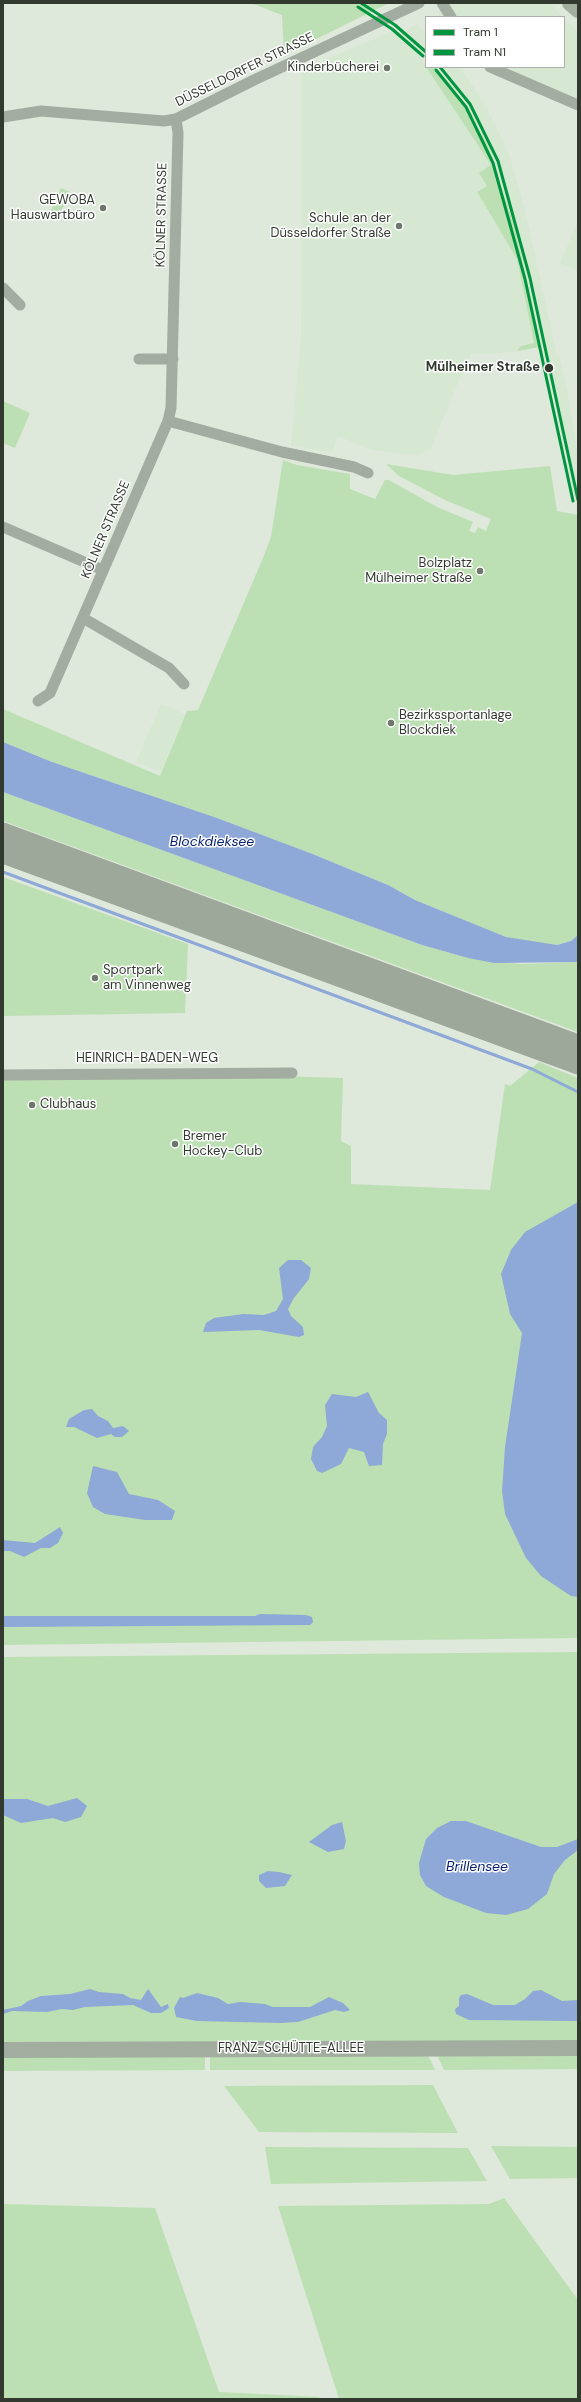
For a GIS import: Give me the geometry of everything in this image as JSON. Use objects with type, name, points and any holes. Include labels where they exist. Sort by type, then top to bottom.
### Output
[{"type":"highway","points":[[3,833],[375,968],[578,1045]]},
{"type":"highway","points":[[3,853],[578,1064]]},
{"type":"main road","points":[[570,3],[578,10]]},
{"type":"main road","name":"FRANZ-SCHÜTTE-ALLEE","points":[[3,2050],[578,2048]]},
{"type":"street","name":"DÜSSELDORFER STRASSE","points":[[3,117],[36,111],[164,121],[176,120],[254,80],[419,3]]},
{"type":"street","points":[[442,3],[450,16]]},
{"type":"street","points":[[492,68],[578,105]]},
{"type":"street","name":"KÖLNER STRASSE","points":[[38,701],[50,693],[168,421],[173,394],[178,133],[176,120]]},
{"type":"street","points":[[3,288],[20,305]]},
{"type":"street","points":[[139,359],[173,359]]},
{"type":"street","points":[[168,421],[282,452],[354,467],[368,473]]},
{"type":"street","points":[[3,526],[103,570]]},
{"type":"street","points":[[82,618],[169,668],[184,684]]},
{"type":"street","name":"HEINRICH-BADEN-WEG","points":[[3,1075],[292,1073]]},
{"type":"shaded area","points":[[456,3],[550,3],[562,16],[440,16],[438,13]]},
{"type":"shaded area","points":[[565,19],[578,32],[578,108],[487,68],[565,68]]},
{"type":"shaded area","name":"Schule an der Düsseldorfer Straße","points":[[416,24],[425,32],[425,57],[410,42],[425,65],[425,68],[427,68],[491,165],[487,186],[477,192],[517,259],[534,343],[521,346],[517,351],[470,354],[431,448],[417,456],[372,450],[338,436],[332,452],[291,446],[301,340],[302,70],[395,30],[401,34]]},
{"type":"shaded area","points":[[435,68],[460,68],[462,70],[483,101],[509,154],[525,211],[557,356],[559,356],[567,390],[578,458],[578,515],[546,359],[542,359],[521,254],[496,167],[468,111]]},
{"type":"shaded area","points":[[578,221],[578,271],[560,263]]},
{"type":"shaded area","points":[[161,704],[185,714],[161,772],[136,762]]},
{"type":"green space","points":[[251,3],[389,3],[284,55],[282,15]]},
{"type":"green space","points":[[427,68],[435,68],[449,83],[487,143],[511,216],[521,254],[540,347],[517,351],[521,346],[534,343],[517,259],[477,192],[487,186],[479,173],[491,165]]},
{"type":"green space","points":[[61,188],[70,192],[57,220],[48,217]]},
{"type":"green space","points":[[3,401],[30,413],[15,448],[3,443]]},
{"type":"green space","name":"Bezirkssportanlage Blockdiek","points":[[283,460],[297,465],[350,474],[350,489],[375,499],[385,480],[389,480],[437,507],[473,522],[469,531],[475,533],[478,527],[486,531],[491,519],[445,500],[399,476],[386,464],[453,475],[550,466],[557,511],[578,515],[578,935],[571,941],[557,945],[506,937],[415,900],[388,885],[310,853],[217,818],[52,762],[3,742],[3,709],[160,776],[187,711],[198,710],[263,558],[271,537]]},
{"type":"green space","points":[[3,792],[422,945],[468,958],[521,964],[578,962],[578,1032],[3,821]]},
{"type":"green space","name":"Sportpark am Vinnenweg","points":[[3,877],[188,944],[185,1013],[3,1016]]},
{"type":"green space","points":[[539,1062],[578,1078],[578,1638],[3,1645],[3,1078],[243,1075],[343,1078],[341,1141],[351,1146],[351,1184],[490,1190],[505,1084],[510,1086]]},
{"type":"green space","points":[[578,1652],[578,2043],[3,2045],[3,1657]]},
{"type":"green space","points":[[427,2053],[435,2070],[210,2070],[210,2054]]},
{"type":"green space","points":[[436,2053],[578,2053],[578,2069],[444,2070]]},
{"type":"green space","points":[[3,2054],[205,2054],[205,2070],[3,2071]]},
{"type":"green space","points":[[433,2085],[458,2133],[259,2132],[224,2086]]},
{"type":"green space","points":[[491,2146],[578,2147],[578,2178],[510,2179]]},
{"type":"green space","points":[[265,2147],[468,2148],[487,2181],[271,2184]]},
{"type":"green space","points":[[504,2198],[578,2300],[578,2399],[339,2399],[278,2206],[489,2204]]},
{"type":"green space","points":[[3,2204],[155,2208],[219,2392],[319,2397],[320,2399],[3,2399]]},
{"type":"water","name":"Blockdieksee","points":[[3,742],[52,762],[217,818],[310,853],[388,885],[415,900],[506,937],[557,945],[571,941],[578,935],[578,962],[494,963],[468,958],[422,945],[3,792]]},
{"type":"water","points":[[578,1202],[578,1597],[571,1596],[541,1576],[526,1558],[505,1514],[502,1491],[505,1447],[522,1333],[510,1314],[501,1274],[511,1250],[525,1232]]},
{"type":"water","points":[[288,1260],[301,1260],[311,1268],[309,1279],[294,1298],[288,1309],[291,1316],[303,1327],[304,1335],[299,1337],[259,1330],[203,1332],[206,1323],[214,1318],[243,1314],[264,1315],[276,1311],[283,1299],[279,1268]]},
{"type":"water","points":[[368,1392],[379,1413],[387,1420],[387,1434],[383,1444],[382,1465],[369,1466],[364,1452],[349,1448],[341,1464],[322,1473],[317,1471],[311,1459],[313,1447],[322,1437],[327,1426],[325,1405],[332,1394],[356,1397]]},
{"type":"water","points":[[92,1409],[98,1416],[108,1421],[113,1428],[123,1426],[129,1431],[122,1437],[115,1437],[111,1434],[97,1438],[74,1427],[66,1427],[69,1419],[84,1410]]},
{"type":"water","points":[[93,1466],[117,1472],[129,1494],[158,1500],[175,1511],[172,1520],[145,1520],[105,1514],[93,1507],[87,1493]]},
{"type":"water","points":[[60,1527],[63,1533],[58,1543],[50,1548],[41,1548],[24,1557],[10,1551],[3,1551],[3,1540],[35,1543]]},
{"type":"water","points":[[260,1614],[306,1615],[312,1617],[313,1622],[310,1625],[3,1627],[3,1616],[255,1616]]},
{"type":"water","points":[[77,1798],[87,1806],[81,1817],[65,1822],[53,1818],[21,1823],[3,1815],[3,1799],[27,1799],[48,1806]]},
{"type":"water","name":"Brillensee","points":[[451,1821],[466,1821],[541,1847],[557,1847],[578,1839],[578,1850],[565,1860],[554,1874],[547,1894],[528,1909],[506,1915],[486,1913],[444,1897],[426,1886],[420,1875],[419,1863],[426,1839],[437,1828]]},
{"type":"water","points":[[342,1822],[346,1841],[344,1849],[328,1852],[309,1842],[332,1825]]},
{"type":"water","points":[[268,1871],[292,1875],[285,1886],[266,1888],[259,1881],[259,1875]]},
{"type":"water","points":[[90,1989],[99,1992],[123,1994],[130,1998],[141,2000],[148,1989],[161,2007],[168,2004],[169,2008],[161,2013],[151,2013],[133,2005],[85,2007],[73,2010],[62,2009],[47,2012],[12,2011],[3,2014],[3,2010],[21,2006],[28,2001],[41,1996],[70,1994]]},
{"type":"water","points":[[541,1990],[562,2001],[578,2000],[578,2021],[469,2020],[456,2014],[455,2009],[459,2006],[459,1998],[461,1995],[467,1994],[493,2005],[515,2005],[525,1999],[533,1991]]},
{"type":"water","points":[[197,1993],[218,1998],[228,2004],[240,2002],[265,2004],[273,2007],[310,2007],[329,1997],[343,2003],[350,2010],[344,2012],[335,2010],[298,2022],[280,2023],[197,2021],[176,2017],[174,2008],[180,1997],[183,1998]]},
{"type":"waterway","points":[[3,872],[532,1069],[578,1092]]},
{"type":"tram line","name":"1","points":[[361,3],[395,25],[425,51]]},
{"type":"tram line","name":"N1","points":[[358,7],[392,29],[423,56]]},
{"type":"tram line","name":"1","points":[[441,68],[470,104],[498,161],[530,278],[578,500]]},
{"type":"tram line","name":"N1","points":[[436,70],[466,107],[493,163],[525,279],[573,501]]},
{"type":"place","name":"Kinderbücherei","points":[[387,68]]},
{"type":"place","name":"GEWOBA Hauswartbüro","points":[[103,208]]},
{"type":"place","name":"Schule an der Düsseldorfer Straße","points":[[399,226]]},
{"type":"place","name":"Mülheimer Straße","points":[[549,368]]},
{"type":"place","name":"Bolzplatz Mülheimer Straße","points":[[480,571]]},
{"type":"place","name":"Bezirkssportanlage Blockdiek","points":[[391,723]]},
{"type":"place","name":"Sportpark am Vinnenweg","points":[[95,978]]},
{"type":"place","name":"Clubhaus","points":[[32,1105]]},
{"type":"place","name":"Bremer Hockey-Club","points":[[175,1144]]}]
